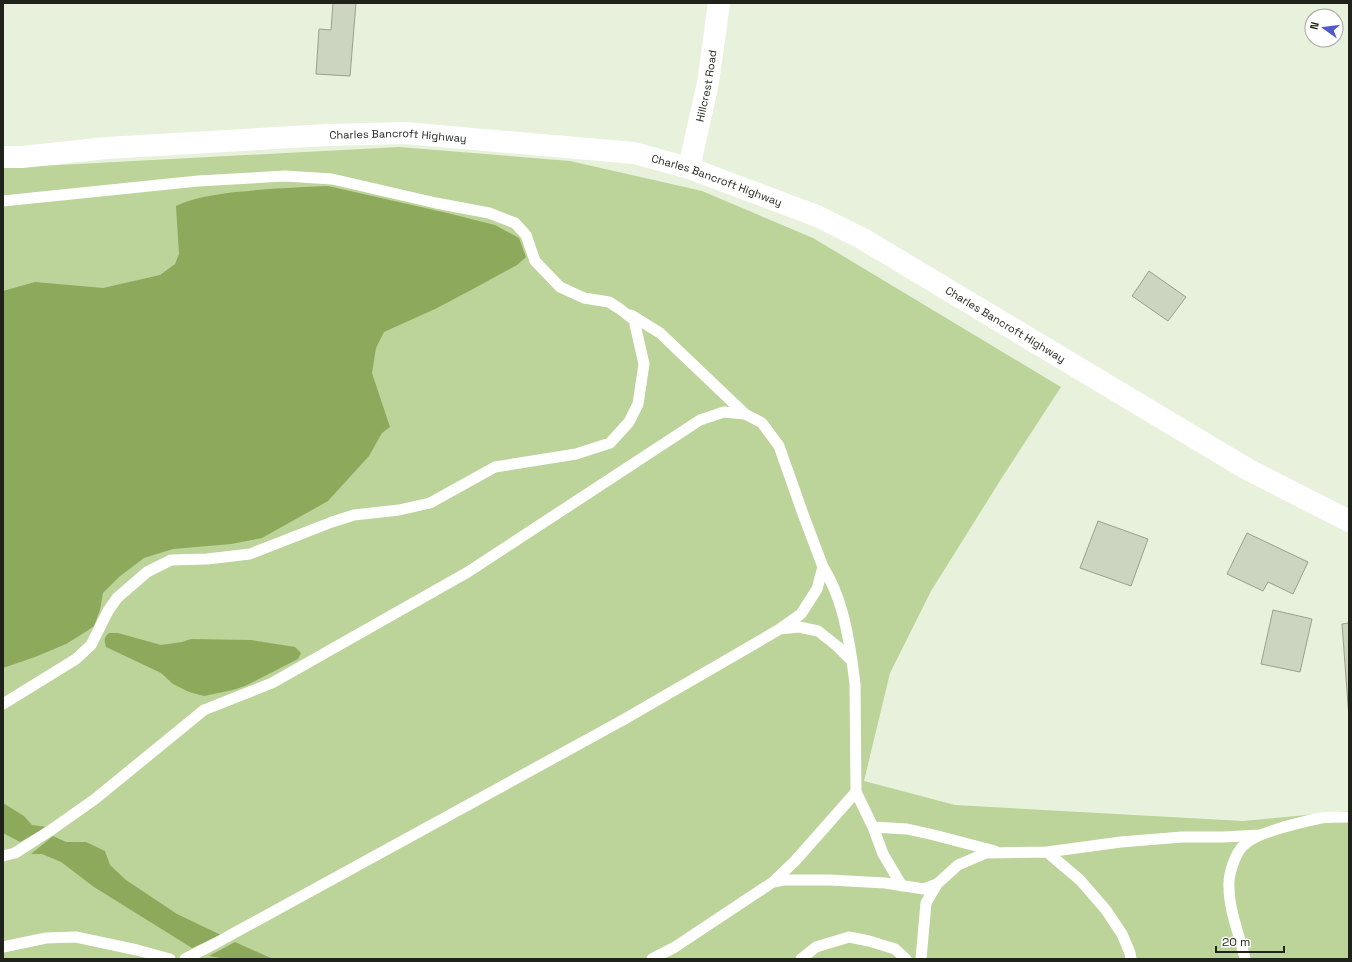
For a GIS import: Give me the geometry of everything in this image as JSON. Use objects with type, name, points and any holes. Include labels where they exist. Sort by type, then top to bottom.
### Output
[{"type":"main road","name":"Hillcrest Road","points":[[689,168],[708,83],[718,3]]},
{"type":"main road","name":"Charles Bancroft Highway","points":[[3,157],[22,157],[122,147],[327,135],[405,133],[634,153],[689,168],[817,216],[863,239],[1247,468],[1349,521]]},
{"type":"lane","points":[[3,201],[198,181],[285,176],[332,178],[436,203],[489,213],[515,223],[526,235],[535,260],[560,287],[584,298],[609,302],[660,333],[745,414],[762,423],[779,446],[808,527],[840,603],[848,630],[855,684],[856,792],[873,827],[883,854],[902,886]]},
{"type":"lane","points":[[3,704],[76,659],[91,646],[108,611],[117,598],[147,572],[171,560],[207,559],[250,554],[354,515],[398,510],[430,503],[495,467],[576,454],[610,443],[629,422],[638,404],[644,364],[634,320],[620,309]]},
{"type":"lane","points":[[3,856],[15,853],[51,830],[95,798],[204,710],[272,683],[468,572],[700,420],[724,412],[745,414]]},
{"type":"lane","points":[[185,959],[623,720],[780,629],[801,614],[816,589],[824,567]]},
{"type":"lane","points":[[780,629],[799,627],[818,632],[837,646],[852,661]]},
{"type":"lane","points":[[652,959],[675,947],[773,882],[795,861],[856,792]]},
{"type":"lane","points":[[773,882],[784,880],[830,880],[885,883],[924,890],[937,884],[958,865],[986,853],[1047,852],[1121,842],[1174,837],[1260,835],[1323,818],[1349,817]]},
{"type":"lane","points":[[873,827],[907,829],[928,833],[1001,853]]},
{"type":"lane","points":[[1245,959],[1231,904],[1229,888],[1230,875],[1235,860],[1243,845],[1260,835]]},
{"type":"lane","points":[[1047,852],[1080,880],[1106,910],[1122,934],[1130,952],[1131,959]]},
{"type":"lane","points":[[921,959],[926,903],[937,884]]},
{"type":"lane","points":[[3,947],[46,938],[76,937],[137,950],[170,959]]},
{"type":"lane","points":[[801,959],[816,947],[849,937],[895,949],[906,959]]},
{"type":"shaded area","points":[[399,147],[570,161],[702,191],[813,238],[1061,387],[931,591],[890,673],[864,781],[955,805],[1243,821],[1349,811],[1349,959],[3,959],[3,168]]},
{"type":"shaded area","points":[[328,186],[495,225],[519,238],[526,257],[517,265],[473,289],[435,309],[384,332],[376,348],[372,373],[390,427],[382,433],[369,456],[328,501],[262,538],[231,544],[173,549],[144,558],[119,577],[103,593],[100,610],[94,626],[66,644],[3,668],[3,291],[35,282],[103,288],[160,275],[175,264],[179,254],[176,206],[197,198],[212,195],[282,188]]},
{"type":"shaded area","points":[[109,633],[118,633],[161,645],[191,639],[251,640],[295,647],[301,653],[298,659],[245,686],[204,696],[189,692],[173,684],[161,673],[106,647],[105,639]]},
{"type":"shaded area","points":[[3,803],[24,816],[32,825],[47,827],[20,842],[3,833]]},
{"type":"shaded area","points":[[53,836],[66,842],[86,842],[105,851],[110,865],[126,880],[177,914],[221,935],[192,948],[94,887],[61,862],[42,854],[31,854]]},
{"type":"shaded area","points":[[235,942],[273,959],[226,959],[209,956]]},
{"type":"building","points":[[333,3],[356,3],[350,76],[316,74],[319,29],[331,30]]},
{"type":"building","points":[[1149,271],[1186,297],[1168,321],[1132,296]]},
{"type":"building","points":[[1098,521],[1148,539],[1131,586],[1080,568]]},
{"type":"building","points":[[1247,533],[1308,562],[1293,594],[1268,582],[1263,591],[1227,574]]},
{"type":"building","points":[[1273,610],[1312,619],[1300,672],[1261,664]]},
{"type":"building","points":[[1349,623],[1349,718],[1342,624]]}]
